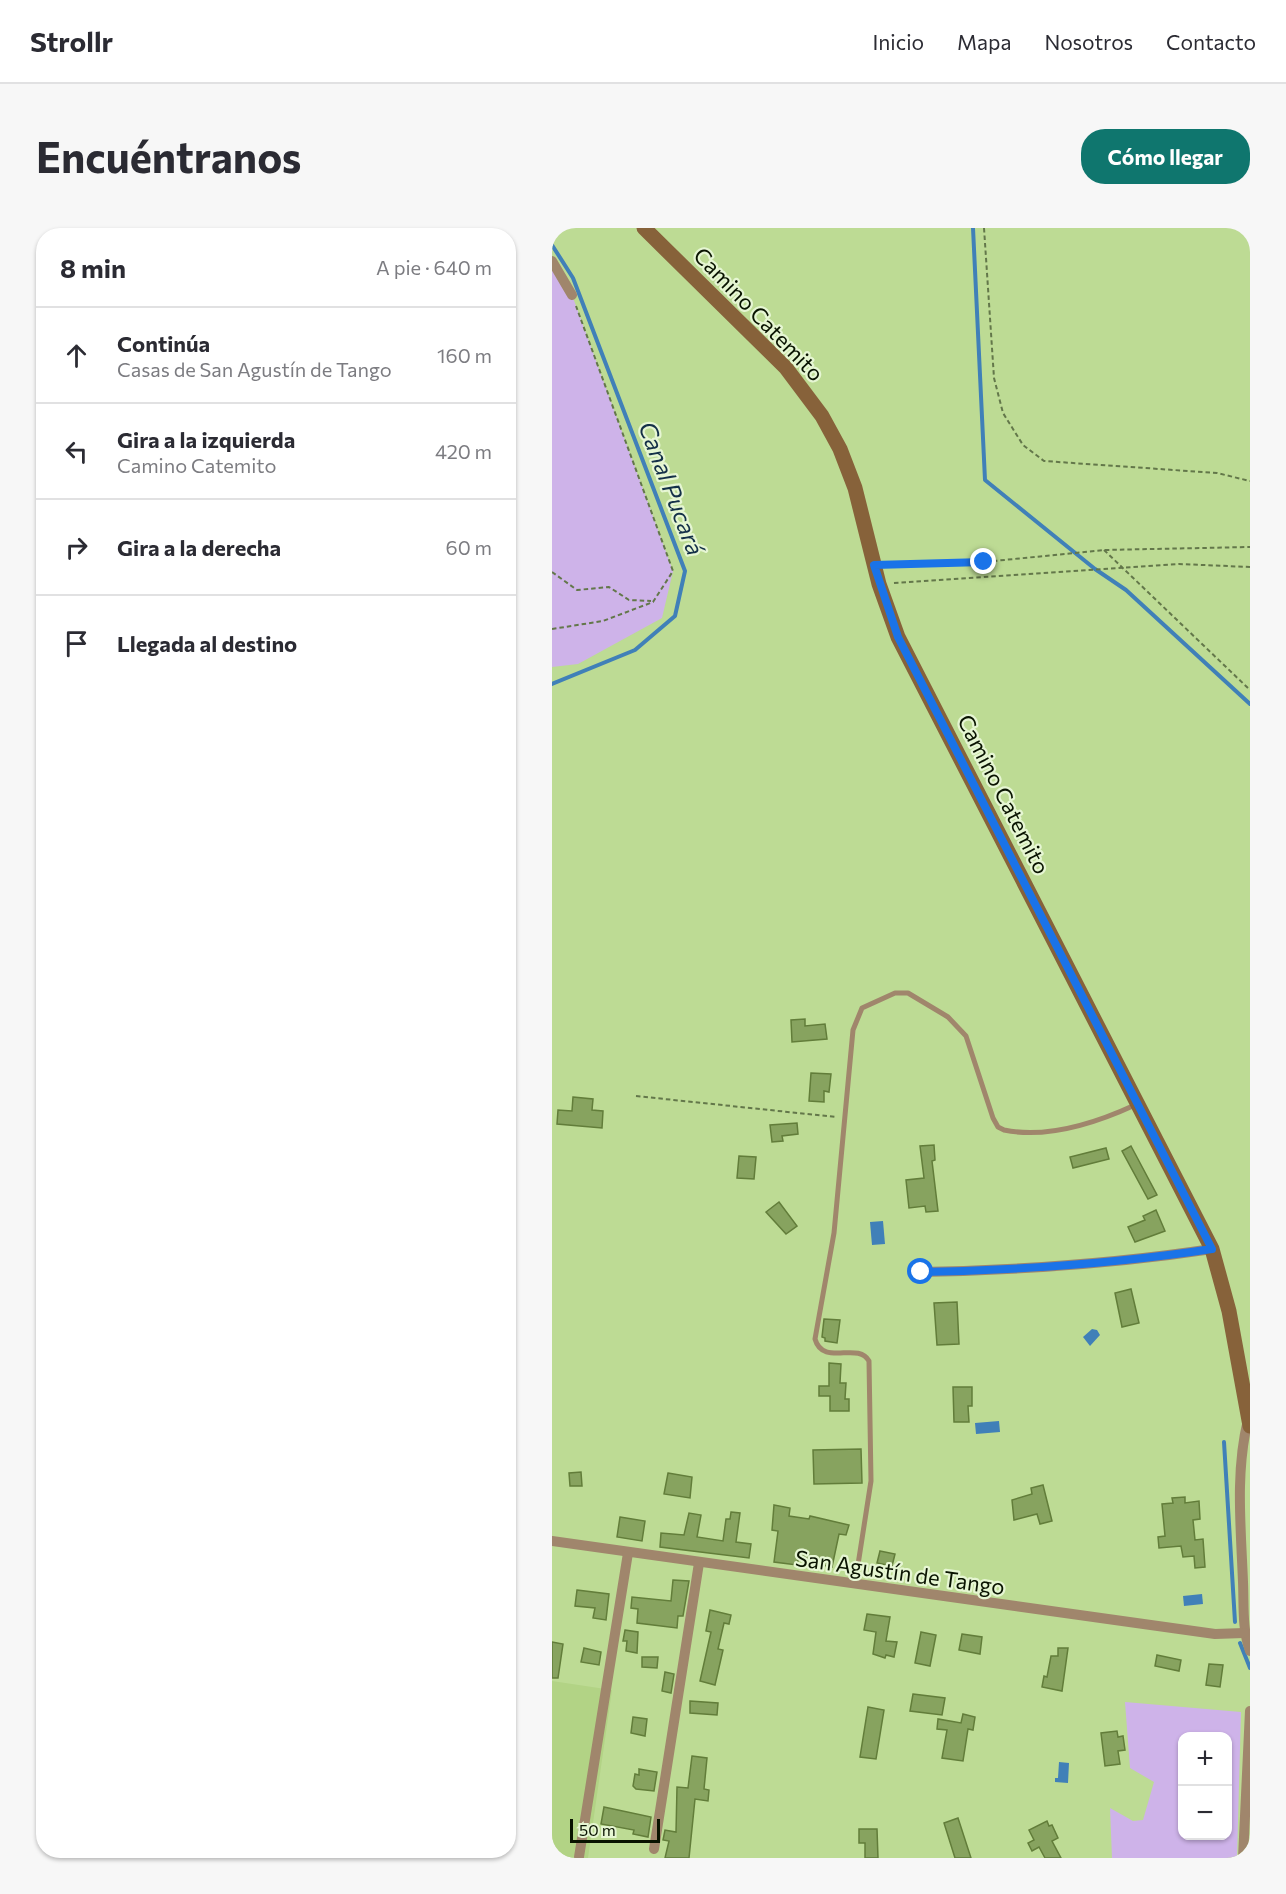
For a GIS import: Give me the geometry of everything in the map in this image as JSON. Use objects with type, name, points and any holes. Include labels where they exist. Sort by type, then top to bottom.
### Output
[{"type":"main road","name":"Camino Catemito","points":[[644,228],[786,368],[812,401],[831,431],[847,466],[879,584],[903,647],[1212,1249],[1229,1311],[1249,1423]]},
{"type":"street","points":[[552,261],[572,295]]},
{"type":"street","points":[[921,1272],[1030,1270],[1127,1262],[1212,1249]]},
{"type":"street","points":[[1249,1423],[1242,1454],[1246,1478],[1244,1633],[1249,1648]]},
{"type":"street","name":"San Agustín de Tango","points":[[552,1541],[1215,1634],[1244,1633]]},
{"type":"street","points":[[579,1857],[628,1553]]},
{"type":"street","points":[[654,1849],[699,1563]]},
{"type":"street","points":[[1244,1858],[1250,1711]]},
{"type":"lane","points":[[855,1585],[871,1481],[870,1361],[862,1355],[826,1353],[819,1348],[815,1339],[834,1233],[853,1030],[862,1008],[895,993],[908,993],[959,1027],[971,1048],[993,1119],[998,1127],[1004,1130],[1053,1131],[1069,1128],[1116,1114],[1139,1103]]},
{"type":"path","points":[[984,228],[994,378],[1003,413],[1023,445],[1044,461],[1217,473],[1250,481]]},
{"type":"path","points":[[552,628],[603,621],[653,602],[673,571],[572,295]]},
{"type":"path","points":[[874,565],[984,562],[1104,550],[1250,547]]},
{"type":"path","points":[[1104,550],[1250,690]]},
{"type":"path","points":[[879,584],[935,578],[1179,564],[1250,567]]},
{"type":"path","points":[[552,572],[578,590],[609,587],[629,600],[653,602]]},
{"type":"path","points":[[636,1096],[844,1118]]},
{"type":"shaded area","points":[[552,261],[572,295],[673,571],[662,618],[578,664],[552,667]]},
{"type":"shaded area","points":[[552,1681],[612,1690],[588,1858],[552,1858]]},
{"type":"shaded area","points":[[1125,1702],[1241,1712],[1237,1858],[1112,1858],[1110,1808],[1133,1821],[1143,1820],[1154,1782],[1130,1768]]},
{"type":"water","points":[[883,1221],[885,1244],[872,1245],[870,1222]]},
{"type":"water","points":[[1092,1329],[1097,1330],[1100,1335],[1090,1346],[1083,1337]]},
{"type":"water","points":[[999,1421],[1000,1432],[976,1434],[975,1423]]},
{"type":"water","points":[[1202,1594],[1203,1604],[1184,1606],[1183,1596]]},
{"type":"water","points":[[1059,1762],[1069,1763],[1068,1783],[1055,1782],[1055,1778],[1058,1778]]},
{"type":"building","points":[[805,1019],[805,1026],[825,1024],[827,1039],[792,1042],[791,1020]]},
{"type":"building","points":[[811,1073],[831,1074],[829,1092],[824,1091],[824,1102],[809,1101]]},
{"type":"building","points":[[573,1097],[593,1099],[592,1110],[603,1111],[602,1128],[557,1124],[558,1110],[572,1111]]},
{"type":"building","points":[[797,1123],[798,1134],[782,1136],[783,1141],[772,1142],[770,1125]]},
{"type":"building","points":[[934,1145],[935,1160],[932,1161],[938,1211],[926,1212],[925,1206],[909,1208],[906,1180],[924,1178],[920,1146]]},
{"type":"building","points":[[1131,1146],[1157,1195],[1148,1199],[1122,1151]]},
{"type":"building","points":[[1106,1148],[1109,1159],[1073,1168],[1070,1157]]},
{"type":"building","points":[[739,1156],[756,1157],[754,1179],[737,1178]]},
{"type":"building","points":[[779,1202],[797,1226],[786,1234],[766,1212]]},
{"type":"building","points":[[1156,1210],[1165,1231],[1135,1242],[1128,1227],[1145,1220],[1143,1216]]},
{"type":"building","points":[[1131,1289],[1139,1323],[1122,1327],[1115,1293]]},
{"type":"building","points":[[957,1302],[959,1344],[937,1345],[934,1303]]},
{"type":"building","points":[[824,1319],[840,1320],[837,1343],[825,1341],[822,1337]]},
{"type":"building","points":[[829,1363],[841,1364],[840,1383],[846,1383],[845,1399],[849,1399],[849,1411],[830,1411],[830,1396],[819,1396],[819,1386],[829,1386]]},
{"type":"building","points":[[953,1387],[972,1387],[972,1406],[968,1406],[969,1422],[954,1422]]},
{"type":"building","points":[[861,1449],[862,1483],[814,1484],[813,1450]]},
{"type":"building","points":[[581,1472],[582,1486],[570,1486],[569,1473]]},
{"type":"building","points":[[668,1473],[692,1477],[690,1498],[664,1494]]},
{"type":"building","points":[[1043,1485],[1052,1521],[1040,1524],[1037,1514],[1014,1520],[1012,1500],[1032,1494],[1031,1488]]},
{"type":"building","points":[[1185,1497],[1185,1503],[1199,1501],[1200,1519],[1193,1520],[1195,1540],[1203,1539],[1205,1567],[1195,1568],[1194,1556],[1183,1557],[1181,1546],[1159,1548],[1158,1537],[1165,1536],[1162,1504],[1173,1503],[1172,1498]]},
{"type":"building","points":[[774,1505],[790,1508],[789,1516],[809,1519],[810,1516],[849,1525],[846,1535],[839,1534],[832,1567],[798,1560],[797,1565],[774,1562],[778,1531],[772,1530]]},
{"type":"building","points":[[731,1512],[740,1513],[736,1542],[751,1544],[749,1558],[660,1547],[661,1533],[684,1535],[689,1513],[701,1515],[697,1537],[723,1541],[726,1519],[730,1519]]},
{"type":"building","points":[[620,1517],[645,1521],[642,1541],[617,1537]]},
{"type":"building","points":[[880,1551],[895,1554],[892,1566],[877,1563]]},
{"type":"building","points":[[673,1580],[689,1581],[683,1616],[678,1616],[677,1628],[637,1623],[638,1609],[631,1608],[632,1597],[671,1601]]},
{"type":"building","points":[[577,1590],[609,1594],[606,1620],[593,1618],[595,1608],[575,1606]]},
{"type":"building","points":[[710,1610],[731,1615],[729,1624],[724,1623],[718,1649],[723,1650],[715,1685],[700,1681],[711,1632],[706,1631]]},
{"type":"building","points":[[867,1614],[890,1617],[886,1641],[897,1642],[894,1657],[886,1655],[885,1658],[873,1654],[876,1632],[864,1630]]},
{"type":"building","points":[[625,1630],[638,1632],[637,1653],[626,1651],[627,1641],[623,1641]]},
{"type":"building","points":[[921,1632],[936,1635],[930,1666],[915,1663]]},
{"type":"building","points":[[962,1634],[982,1637],[980,1654],[959,1650]]},
{"type":"building","points":[[552,1642],[563,1644],[558,1678],[552,1678]]},
{"type":"building","points":[[584,1648],[601,1652],[599,1665],[581,1662]]},
{"type":"building","points":[[1058,1648],[1068,1648],[1062,1691],[1042,1687],[1044,1676],[1047,1677],[1051,1656],[1058,1656]]},
{"type":"building","points":[[1157,1655],[1181,1660],[1179,1671],[1155,1666]]},
{"type":"building","points":[[642,1657],[658,1657],[657,1668],[642,1667]]},
{"type":"building","points":[[1209,1664],[1223,1665],[1220,1687],[1206,1685]]},
{"type":"building","points":[[665,1672],[674,1674],[671,1693],[662,1691]]},
{"type":"building","points":[[913,1694],[945,1698],[942,1715],[910,1711]]},
{"type":"building","points":[[690,1701],[718,1703],[717,1715],[690,1713]]},
{"type":"building","points":[[868,1707],[884,1710],[876,1759],[860,1757]]},
{"type":"building","points":[[963,1714],[975,1717],[973,1730],[968,1729],[963,1761],[942,1758],[947,1730],[937,1729],[938,1719],[961,1723]]},
{"type":"building","points":[[633,1717],[647,1719],[645,1736],[631,1733]]},
{"type":"building","points":[[1117,1731],[1118,1737],[1123,1736],[1125,1750],[1118,1751],[1120,1764],[1105,1766],[1101,1733]]},
{"type":"building","points":[[692,1756],[707,1758],[704,1789],[709,1790],[708,1801],[695,1799],[689,1858],[665,1858],[669,1841],[663,1840],[665,1830],[676,1832],[677,1787],[688,1788]]},
{"type":"building","points":[[639,1769],[657,1772],[654,1791],[636,1789],[633,1786],[635,1774],[639,1775]]},
{"type":"building","points":[[604,1807],[651,1817],[648,1837],[633,1834],[634,1830],[601,1824]]},
{"type":"building","points":[[958,1818],[971,1858],[955,1858],[944,1823]]},
{"type":"building","points":[[1047,1821],[1049,1826],[1052,1825],[1058,1838],[1052,1841],[1061,1858],[1045,1858],[1039,1847],[1032,1851],[1028,1843],[1034,1840],[1029,1830]]},
{"type":"building","points":[[859,1829],[877,1829],[878,1858],[865,1858],[865,1843],[859,1843]]},
{"type":"waterway","points":[[973,228],[985,480],[1095,569],[1126,590],[1250,704]]},
{"type":"waterway","name":"Canal Pucará","points":[[552,245],[573,278],[685,571],[675,616],[635,650],[552,684]]},
{"type":"waterway","points":[[1224,1442],[1235,1622]]},
{"type":"waterway","points":[[1240,1643],[1250,1668]]},
{"type":"route","points":[[921,1272],[1030,1270],[1127,1262],[1212,1249],[898,637],[874,565],[984,562]]}]
